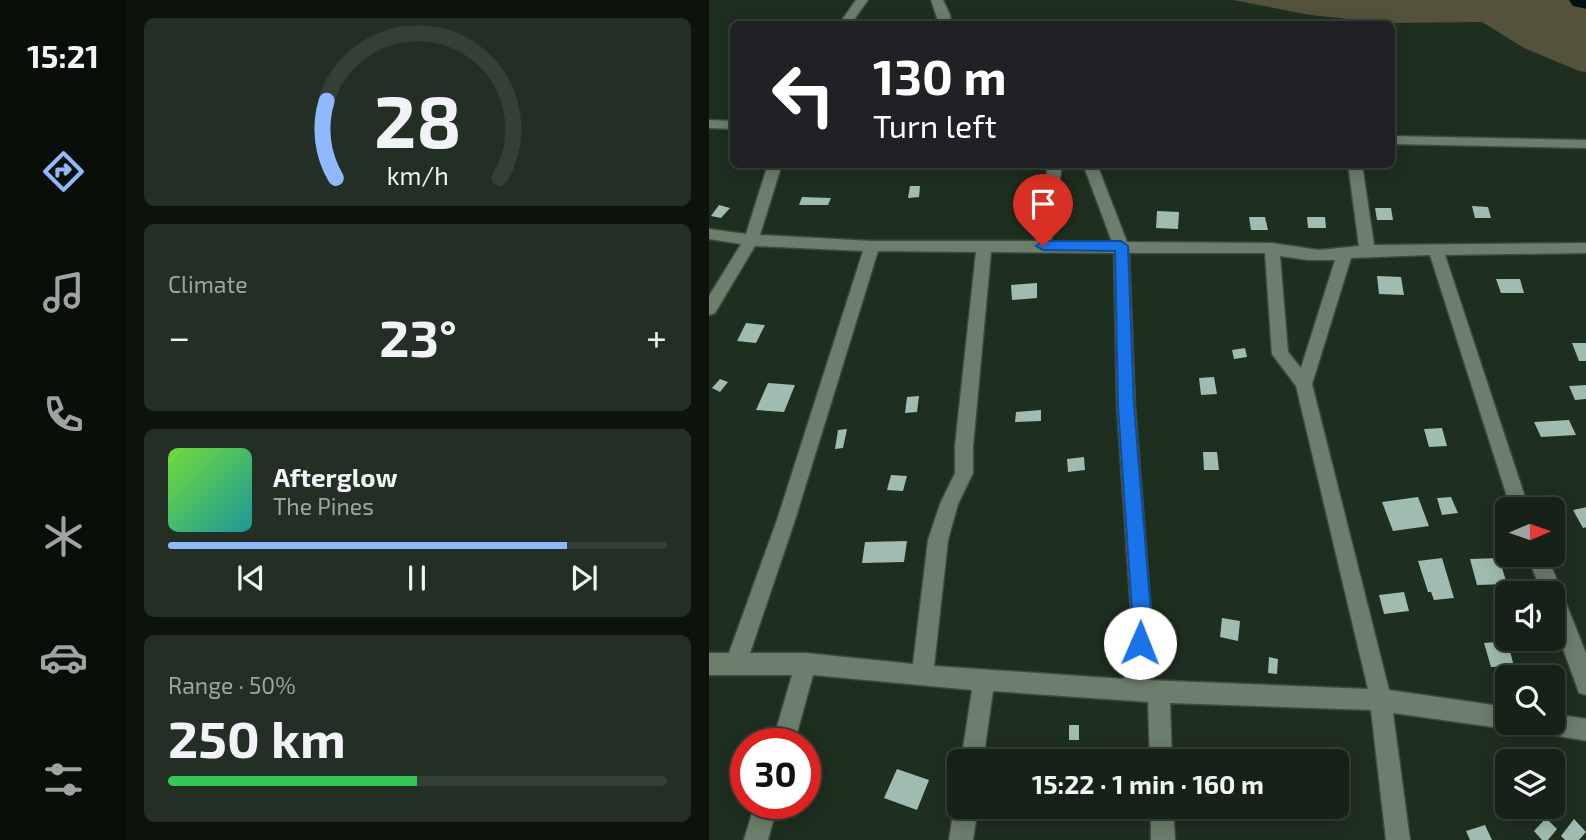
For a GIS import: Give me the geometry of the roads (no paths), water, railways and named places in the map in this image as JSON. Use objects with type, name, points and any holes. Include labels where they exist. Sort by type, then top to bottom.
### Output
[{"type":"street","points":[[847,21],[862,0]]},
{"type":"street","points":[[937,0],[945,21]]},
{"type":"street","points":[[709,124],[730,125]]},
{"type":"street","points":[[1395,140],[1586,144]]},
{"type":"street","points":[[709,309],[750,240],[774,168]]},
{"type":"street","points":[[1043,246],[1053,168]]},
{"type":"street","points":[[1092,168],[1121,246],[1126,406],[1141,612],[1134,690]]},
{"type":"street","points":[[1356,168],[1367,250]]},
{"type":"street","points":[[709,234],[750,240],[872,246],[1272,248],[1299,255],[1344,255],[1367,250],[1586,248]]},
{"type":"street","points":[[736,664],[786,520],[872,246]]},
{"type":"street","points":[[922,676],[938,540],[949,504],[964,473],[964,446],[984,247]]},
{"type":"street","points":[[1272,248],[1280,354],[1305,384],[1381,700],[1398,840]]},
{"type":"street","points":[[1436,249],[1516,497]]},
{"type":"street","points":[[1305,384],[1344,255]]},
{"type":"street","points":[[1565,629],[1586,685]]},
{"type":"street","points":[[709,664],[806,664],[922,676],[984,678],[1159,692],[1381,700],[1495,716]]},
{"type":"street","points":[[788,728],[806,664]]},
{"type":"street","points":[[974,749],[984,678]]},
{"type":"street","points":[[1159,692],[1161,749]]},
{"type":"street","points":[[1565,727],[1586,730]]},
{"type":"street","points":[[756,840],[762,819]]},
{"type":"street","points":[[961,840],[964,819]]},
{"type":"street","points":[[1162,819],[1163,840]]},
{"type":"waterway","points":[[1583,0],[1587,1]]}]
